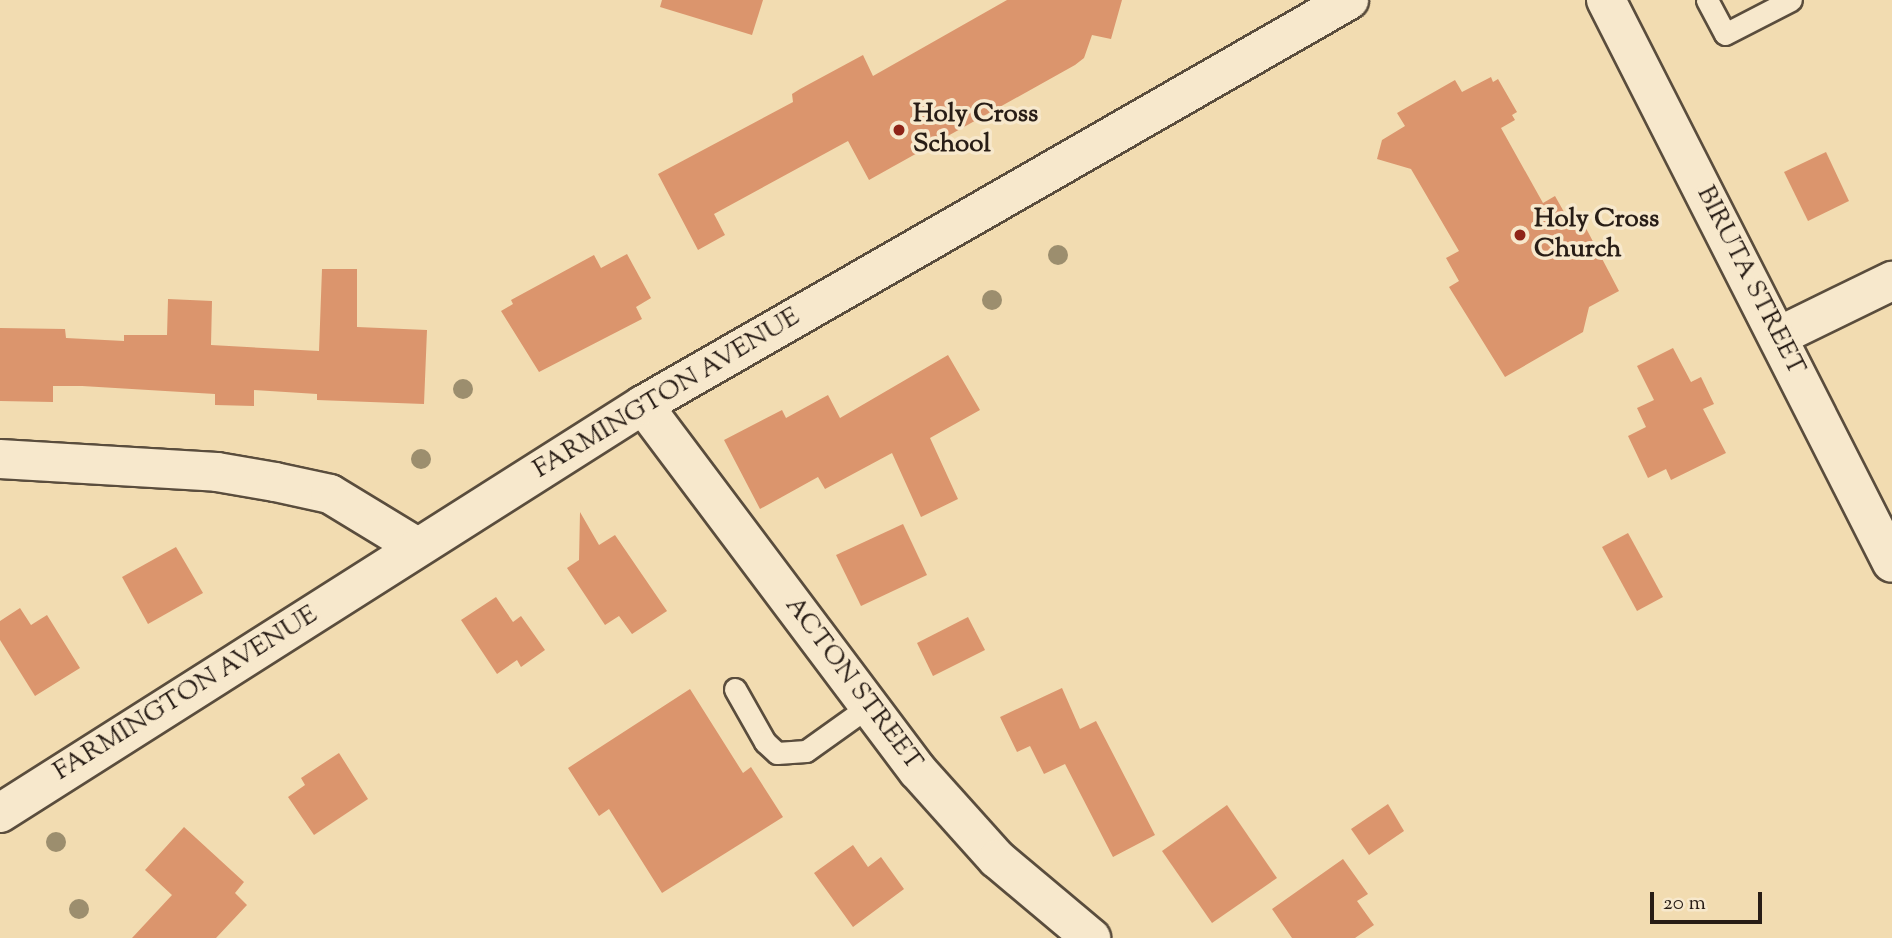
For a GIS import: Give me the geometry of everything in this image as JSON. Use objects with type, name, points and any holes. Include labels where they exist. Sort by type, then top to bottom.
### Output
[{"type":"street","name":"FARMINGTON AVENUE","points":[[0,813],[643,405],[1349,0]]},
{"type":"street","name":"BIRUTA STREET","points":[[1606,0],[1892,563]]},
{"type":"street","points":[[1779,336],[1892,281]]},
{"type":"street","name":"ACTON STREET","points":[[643,405],[918,771],[997,859],[1091,938]]},
{"type":"street","points":[[0,459],[217,472],[275,482],[330,494],[417,547]]},
{"type":"lane","points":[[1707,0],[1725,34],[1791,0]]},
{"type":"lane","points":[[735,689],[765,742],[777,753],[806,751],[869,706]]},
{"type":"building","points":[[662,0],[763,0],[752,35],[660,7]]},
{"type":"building","name":"Holy Cross School","points":[[1007,0],[1122,0],[1111,39],[1092,35],[1084,58],[1075,65],[869,180],[848,141],[714,214],[725,235],[698,250],[658,174],[793,102],[792,94],[863,55],[873,76]]},
{"type":"building","name":"Holy Cross Church","points":[[1491,77],[1493,82],[1498,79],[1517,112],[1512,115],[1515,120],[1501,128],[1543,203],[1555,196],[1568,219],[1578,213],[1619,291],[1589,307],[1583,332],[1505,377],[1449,287],[1459,281],[1446,258],[1459,251],[1411,169],[1377,159],[1382,140],[1405,126],[1397,113],[1455,80],[1462,92]]},
{"type":"building","points":[[1826,152],[1849,201],[1808,221],[1784,172]]},
{"type":"building","points":[[627,254],[651,298],[636,307],[642,319],[539,372],[501,311],[513,304],[511,300],[594,255],[601,268]]},
{"type":"building","points":[[322,269],[357,269],[357,327],[427,330],[424,404],[317,400],[317,394],[254,390],[254,406],[215,405],[215,394],[82,386],[53,386],[53,402],[0,401],[0,328],[65,329],[66,338],[124,341],[124,335],[167,335],[168,299],[212,301],[211,345],[319,351]]},
{"type":"building","points":[[1673,348],[1691,382],[1701,377],[1714,404],[1703,409],[1726,453],[1671,480],[1666,469],[1648,478],[1628,436],[1646,427],[1637,408],[1654,400],[1637,366]]},
{"type":"building","points":[[948,355],[980,410],[930,438],[958,499],[921,517],[892,453],[825,489],[818,477],[760,509],[724,440],[782,410],[786,418],[828,395],[840,418]]},
{"type":"building","points":[[580,512],[599,545],[615,535],[667,611],[632,634],[619,616],[605,625],[567,568],[579,560]]},
{"type":"building","points":[[903,524],[927,575],[861,606],[836,555]]},
{"type":"building","points":[[1628,533],[1663,597],[1637,611],[1602,547]]},
{"type":"building","points":[[176,547],[203,593],[148,624],[122,577]]},
{"type":"building","points":[[496,597],[513,622],[521,616],[545,650],[521,667],[517,660],[497,674],[461,620]]},
{"type":"building","points":[[20,608],[31,625],[47,615],[80,668],[35,696],[0,640],[0,621]]},
{"type":"building","points":[[968,617],[985,650],[933,676],[917,643]]},
{"type":"building","points":[[1062,688],[1080,729],[1096,721],[1155,835],[1113,857],[1065,764],[1044,774],[1030,746],[1017,752],[1000,717]]},
{"type":"building","points":[[690,689],[743,773],[751,767],[783,817],[662,893],[609,809],[599,816],[568,768]]},
{"type":"building","points":[[339,753],[368,799],[314,835],[288,797],[305,785],[301,778]]},
{"type":"building","points":[[1388,804],[1404,831],[1369,855],[1351,829]]},
{"type":"building","points":[[1227,805],[1277,878],[1212,923],[1162,851]]},
{"type":"building","points":[[184,827],[244,882],[235,893],[247,905],[216,938],[132,938],[172,895],[145,870]]},
{"type":"building","points":[[853,845],[868,867],[881,857],[904,889],[853,927],[814,873]]},
{"type":"building","points":[[1343,859],[1368,894],[1357,901],[1374,925],[1355,938],[1292,938],[1272,909]]},
{"type":"place","name":"Holy Cross School","points":[[899,130]]},
{"type":"place","name":"Holy Cross Church","points":[[1520,235]]}]
